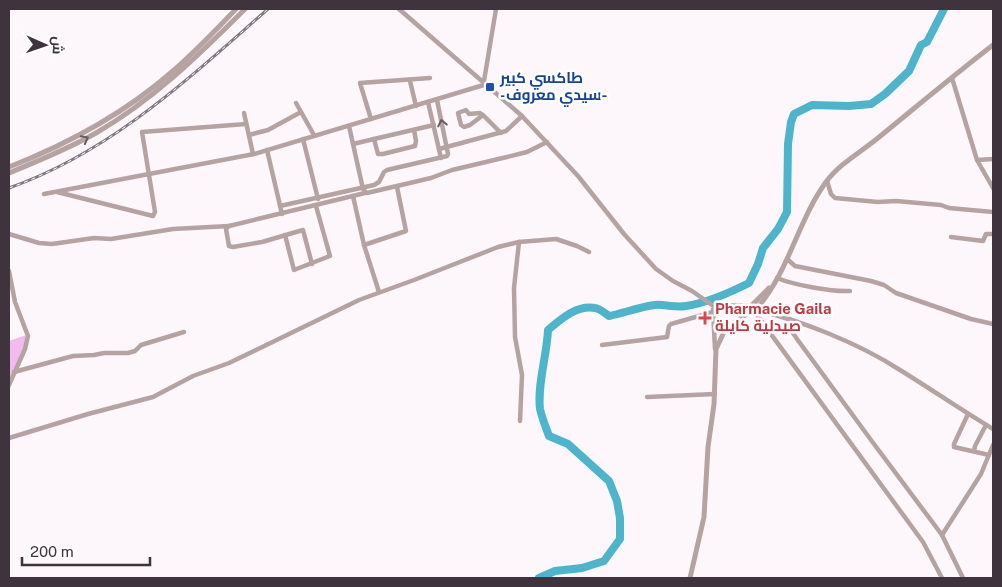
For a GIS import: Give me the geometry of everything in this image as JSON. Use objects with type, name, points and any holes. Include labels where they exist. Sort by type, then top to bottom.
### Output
[{"type":"street","points":[[9,167],[64,143],[108,120],[181,64],[236,9]]},
{"type":"street","points":[[9,173],[81,141],[134,109],[180,72],[245,9]]},
{"type":"street","points":[[399,9],[522,116],[578,176],[624,234],[650,263],[668,278],[699,295],[712,306],[753,308],[821,331],[899,369],[993,429]]},
{"type":"street","points":[[485,82],[496,9]]},
{"type":"street","points":[[715,354],[719,340],[724,332],[753,308],[773,284],[813,203],[827,181],[842,166],[993,45]]},
{"type":"street","points":[[371,119],[360,83],[410,81],[430,78]]},
{"type":"street","points":[[952,78],[977,160],[993,188]]},
{"type":"street","points":[[410,81],[416,106]]},
{"type":"street","points":[[44,194],[253,154],[437,100],[485,82]]},
{"type":"street","points":[[364,191],[377,184],[387,170],[448,155],[437,100]]},
{"type":"street","points":[[428,102],[441,158]]},
{"type":"street","points":[[296,103],[314,135]]},
{"type":"street","points":[[483,115],[470,125],[464,127],[460,125],[458,113],[466,110],[469,114],[480,113],[483,115],[501,133]]},
{"type":"street","points":[[249,135],[268,130],[301,112]]},
{"type":"street","points":[[244,113],[253,154]]},
{"type":"street","points":[[439,149],[501,133],[510,129],[522,116]]},
{"type":"street","points":[[55,192],[153,216],[155,212],[142,132],[246,124]]},
{"type":"street","points":[[353,144],[434,125]]},
{"type":"street","points":[[349,126],[364,191]]},
{"type":"street","points":[[374,139],[376,151],[378,154],[383,154],[415,146],[414,130]]},
{"type":"street","points":[[303,140],[318,199]]},
{"type":"street","points":[[9,234],[39,243],[52,244],[94,238],[111,239],[173,229],[229,226],[316,206],[364,191],[397,187],[452,170],[527,152],[548,142]]},
{"type":"street","points":[[267,150],[282,214]]},
{"type":"street","points":[[977,160],[993,159]]},
{"type":"street","points":[[827,181],[831,194],[837,198],[878,202],[896,200],[993,212]]},
{"type":"street","points":[[364,245],[406,231],[397,187]]},
{"type":"street","points":[[280,206],[350,195]]},
{"type":"street","points":[[350,195],[378,292]]},
{"type":"street","points":[[285,235],[294,270],[328,258],[330,254],[316,206]]},
{"type":"street","points":[[229,226],[225,232],[227,244],[233,247],[262,242],[303,230],[312,264]]},
{"type":"street","points":[[951,237],[983,240],[986,234],[993,234]]},
{"type":"street","points":[[9,438],[152,397],[193,376],[229,362],[359,300],[498,247],[519,242],[556,239],[588,252]]},
{"type":"street","points":[[519,242],[514,288],[515,337],[522,375],[520,421]]},
{"type":"street","points":[[787,259],[795,266],[884,285],[896,293],[971,319],[993,324]]},
{"type":"street","points":[[9,271],[11,295],[28,336],[25,349],[11,374],[9,385]]},
{"type":"street","points":[[776,278],[791,283],[850,291]]},
{"type":"street","points":[[690,578],[702,526],[708,447],[715,394],[712,306]]},
{"type":"street","points":[[753,308],[923,542],[942,578]]},
{"type":"street","points":[[602,345],[667,337],[671,324],[713,312]]},
{"type":"street","points":[[790,320],[789,327],[795,336],[942,535],[963,578]]},
{"type":"street","points":[[11,374],[73,356],[132,352],[141,345],[184,332]]},
{"type":"street","points":[[647,397],[715,394]]},
{"type":"street","points":[[968,414],[954,446],[955,448],[974,452],[990,459]]},
{"type":"street","points":[[974,452],[975,446],[986,425]]},
{"type":"street","points":[[942,535],[990,459],[993,445]]},
{"type":"shaded area","points":[[29,334],[9,391],[9,341]]},
{"type":"waterway","points":[[539,578],[555,571],[582,568],[604,561],[620,539],[620,518],[617,501],[609,481],[568,444],[549,436],[544,423],[539,400],[548,330],[569,314],[581,309],[597,308],[609,316],[655,305],[678,307],[694,305],[726,294],[749,283],[763,248],[778,229],[787,212],[788,144],[794,114],[812,105],[849,106],[871,104],[885,94],[909,71],[921,45],[927,42],[944,9]]},
{"type":"railway","points":[[9,188],[46,173],[81,155],[115,134],[178,87],[268,9]]},
{"type":"place","name":"طاكسي كبير -سيدي معروف-","points":[[490,87]]},
{"type":"place","name":"Pharmacie Gaila صيدلية كايلة","points":[[705,318]]}]
